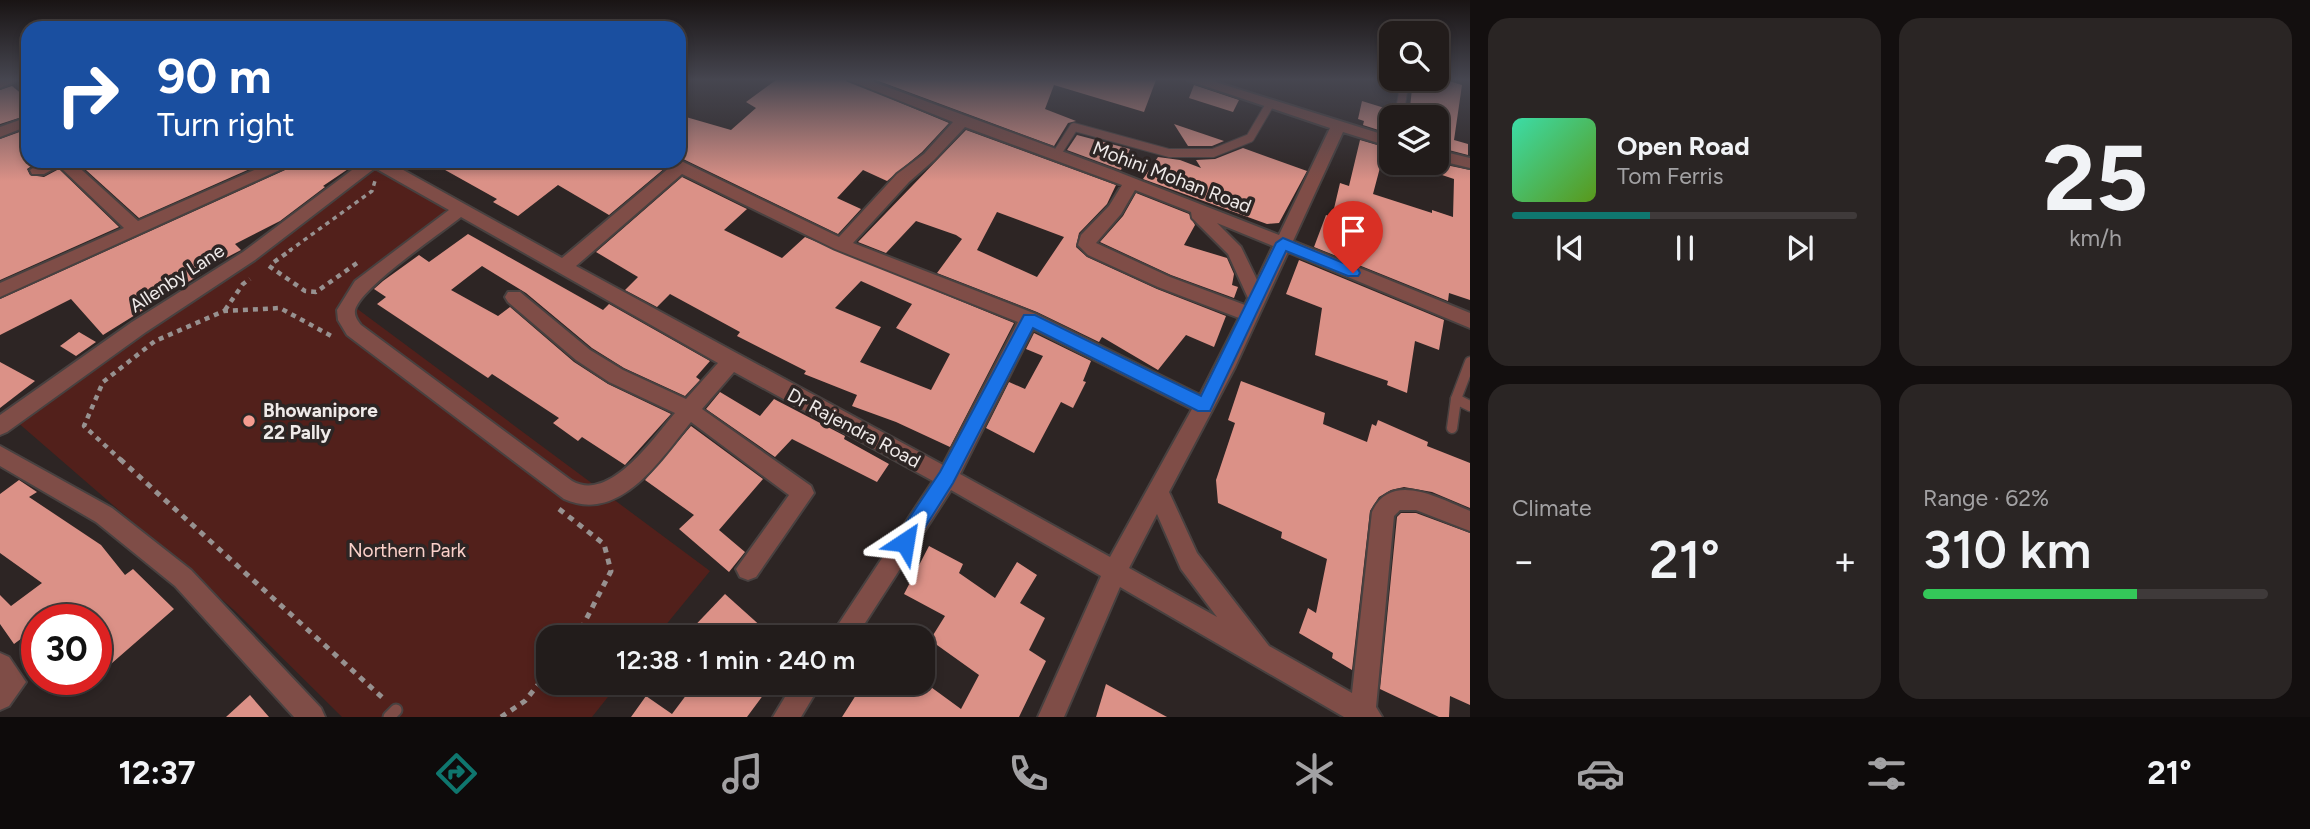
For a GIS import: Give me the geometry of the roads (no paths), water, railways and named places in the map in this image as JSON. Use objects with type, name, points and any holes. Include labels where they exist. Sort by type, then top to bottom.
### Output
[{"type":"street","name":"Mohini Mohan Road","points":[[939,113],[1056,155],[1283,243],[1470,321]]},
{"type":"street","points":[[1298,113],[1379,139]]},
{"type":"street","points":[[841,245],[903,178],[929,157],[961,122]]},
{"type":"street","points":[[0,132],[21,124]]},
{"type":"street","points":[[1051,717],[1114,573],[1204,406],[1338,127]]},
{"type":"street","points":[[1449,158],[1470,163]]},
{"type":"street","points":[[38,170],[42,168]]},
{"type":"street","points":[[71,168],[136,229]]},
{"type":"street","points":[[0,290],[272,168]]},
{"type":"street","name":"Allenby Lane","points":[[0,426],[139,327],[249,256],[370,168]]},
{"type":"street","name":"Dr Rajendra Road","points":[[384,168],[462,208],[731,361],[947,478],[1365,716]]},
{"type":"street","points":[[564,266],[670,168]]},
{"type":"street","points":[[682,168],[841,245],[1030,319],[1204,406]]},
{"type":"street","points":[[1130,184],[1115,210],[1087,239],[1087,245],[1094,251],[1164,282],[1253,306]]},
{"type":"street","points":[[462,208],[361,286],[346,310],[347,320],[354,330],[576,495],[593,497],[607,494],[623,484],[731,361]]},
{"type":"street","points":[[1192,208],[1235,251],[1253,306]]},
{"type":"street","points":[[514,297],[583,355],[616,376],[689,410],[803,493],[748,569]]},
{"type":"street","points":[[850,625],[947,478],[1030,319]]},
{"type":"street","points":[[0,455],[104,515],[183,578],[305,715]]},
{"type":"street","points":[[1158,491],[1189,561],[1264,659]]},
{"type":"street","points":[[1365,716],[1384,512],[1395,500],[1417,500],[1470,521]]},
{"type":"street","points":[[0,666],[13,682],[0,697]]},
{"type":"street","points":[[786,717],[801,695]]},
{"type":"lane","points":[[1056,155],[1074,127],[1169,153],[1213,153],[1250,138],[1264,113]]},
{"type":"lane","points":[[1452,428],[1457,399],[1470,362]]},
{"type":"lane","points":[[1457,399],[1470,406]]},
{"type":"place","name":"Bhowanipore 22 Pally","points":[[249,421]]},
{"type":"park label","name":"Northern Park","points":[[407,550]]}]
